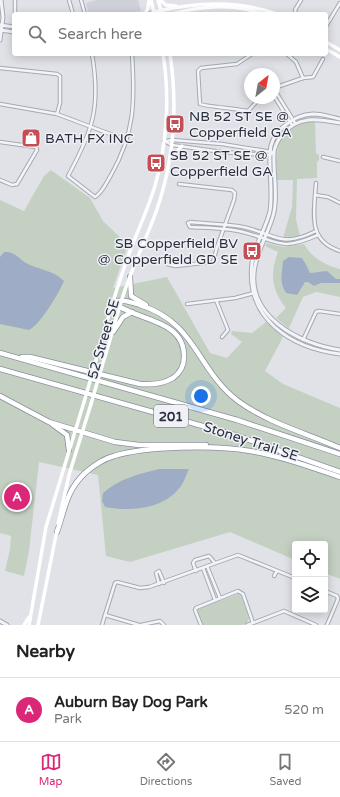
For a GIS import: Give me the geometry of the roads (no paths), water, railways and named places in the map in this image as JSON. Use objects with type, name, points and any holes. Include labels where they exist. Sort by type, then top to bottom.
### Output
[{"type":"highway","points":[[130,277],[131,296],[149,308],[169,318],[183,331],[211,372],[237,400],[265,418],[340,448]]},
{"type":"highway","points":[[113,302],[122,299],[149,308]]},
{"type":"highway","points":[[18,357],[30,357],[140,384],[158,384],[168,381],[176,376],[182,368],[184,351],[177,336],[167,326],[120,308],[113,302]]},
{"type":"highway","points":[[113,332],[123,316],[132,312]]},
{"type":"highway","name":"Stoney Trail SE","points":[[0,353],[237,420],[340,454]]},
{"type":"highway","name":"Stoney Trail SE","points":[[0,368],[238,436],[340,472]]},
{"type":"highway","points":[[0,396],[48,422],[67,435],[69,450]]},
{"type":"highway","points":[[48,422],[126,444],[197,444],[241,449],[290,460],[340,477]]},
{"type":"highway","points":[[56,532],[67,498],[75,485],[94,466],[112,456],[136,451],[176,448],[241,449]]},
{"type":"main road","points":[[150,0],[154,12]]},
{"type":"main road","points":[[145,12],[150,0]]},
{"type":"main road","points":[[159,0],[166,5],[177,6]]},
{"type":"main road","points":[[159,0],[162,12],[177,6],[207,1],[228,1],[249,4],[271,12]]},
{"type":"main road","points":[[179,12],[193,8],[222,6],[248,9],[257,12]]},
{"type":"main road","points":[[328,43],[340,50]]},
{"type":"main road","points":[[328,49],[340,57]]},
{"type":"main road","name":"52 Street SE","points":[[29,625],[46,527],[113,302],[155,188],[164,141],[166,109],[163,56]]},
{"type":"main road","name":"52 Street SE","points":[[38,625],[69,475],[122,299],[155,213],[170,161],[174,89],[170,56]]},
{"type":"main road","points":[[170,161],[175,152],[182,146]]},
{"type":"main road","points":[[24,625],[31,614]]},
{"type":"street","points":[[0,40],[1,0]]},
{"type":"street","points":[[14,12],[15,0]]},
{"type":"street","points":[[66,0],[70,0],[73,12]]},
{"type":"street","points":[[81,0],[84,12]]},
{"type":"street","points":[[296,12],[295,10],[301,0]]},
{"type":"street","points":[[328,23],[340,2]]},
{"type":"street","points":[[1,25],[12,27]]},
{"type":"street","points":[[1,30],[12,32]]},
{"type":"street","points":[[92,56],[96,91],[96,110],[85,143],[68,176],[95,197],[100,194],[117,164],[131,124],[134,100],[132,56]]},
{"type":"street","points":[[249,56],[237,64],[201,68],[198,71],[200,104],[203,106],[221,106],[248,111],[254,104]]},
{"type":"street","points":[[289,56],[296,62],[304,78]]},
{"type":"street","points":[[280,86],[304,78],[313,77],[323,59]]},
{"type":"street","points":[[0,68],[57,74],[60,76],[60,93],[57,114]]},
{"type":"street","points":[[280,99],[292,122]]},
{"type":"street","points":[[0,104],[57,114],[126,140]]},
{"type":"street","points":[[283,104],[279,106],[292,122]]},
{"type":"street","points":[[340,119],[314,114],[292,122],[280,130],[269,155],[272,193],[268,217],[261,233],[252,262],[251,284],[260,310],[282,332],[314,349],[340,353]]},
{"type":"street","points":[[340,123],[315,119],[305,119],[292,122],[280,138],[274,153],[276,192],[273,217],[255,268],[257,292],[262,306],[273,320],[284,330],[303,340],[340,353]]},
{"type":"street","points":[[164,141],[222,144],[270,151],[274,153]]},
{"type":"street","points":[[0,142],[36,147],[37,150],[17,184],[12,185],[0,180]]},
{"type":"street","points":[[172,142],[182,146],[222,152],[269,155],[274,153]]},
{"type":"street","points":[[323,158],[340,161]]},
{"type":"street","points":[[316,183],[313,214],[316,232],[324,242],[340,251]]},
{"type":"street","points":[[167,264],[174,266],[211,263],[234,200],[235,192],[232,190],[179,184]]},
{"type":"street","points":[[272,193],[276,192]]},
{"type":"street","points":[[315,195],[328,197],[340,203]]},
{"type":"street","points":[[316,232],[294,240],[283,240],[244,228],[191,222],[188,224],[190,227],[243,232],[283,245],[294,244],[318,235]]},
{"type":"street","points":[[187,304],[257,292]]},
{"type":"street","points":[[216,300],[228,330],[222,337]]},
{"type":"street","points":[[303,340],[316,312],[319,311],[340,314]]},
{"type":"street","points":[[102,625],[115,583],[117,582],[140,588],[164,583],[238,555],[292,577]]},
{"type":"street","points":[[196,571],[193,563],[195,560],[209,556],[215,563]]},
{"type":"street","points":[[207,566],[220,598]]},
{"type":"street","points":[[203,568],[215,600]]},
{"type":"street","points":[[159,584],[156,573],[159,571],[164,583]]},
{"type":"street","points":[[274,576],[277,571]]},
{"type":"street","points":[[201,625],[195,610],[196,608],[220,598],[241,592],[253,623]]},
{"type":"street","points":[[328,592],[337,596],[338,599],[328,625]]},
{"type":"street","points":[[247,625],[284,611],[316,625]]},
{"type":"street","points":[[105,615],[140,625],[160,621],[164,625]]},
{"type":"street","points":[[0,621],[7,625]]},
{"type":"water","points":[[4,252],[14,254],[26,263],[55,274],[64,281],[44,315],[29,330],[0,324],[0,257]]},
{"type":"water","points":[[289,257],[302,258],[310,273],[327,271],[336,279],[340,279],[340,283],[321,283],[314,286],[308,282],[305,282],[297,295],[286,293],[282,285],[283,261]]},
{"type":"water","points":[[159,469],[189,469],[182,484],[174,494],[166,500],[157,504],[136,509],[105,507],[102,501],[103,493],[109,488],[129,478]]},
{"type":"place","name":"NB 52 ST SE @ Copperfield GA","points":[[175,124]]},
{"type":"place","name":"BATH FX INC","points":[[31,138]]},
{"type":"place","name":"SB 52 ST SE @ Copperfield GA","points":[[156,163]]},
{"type":"place","name":"SB Copperfield BV @ Copperfield GD SE","points":[[252,251]]},
{"type":"place","name":"Auburn Bay Dog Park","points":[[17,497]]}]
